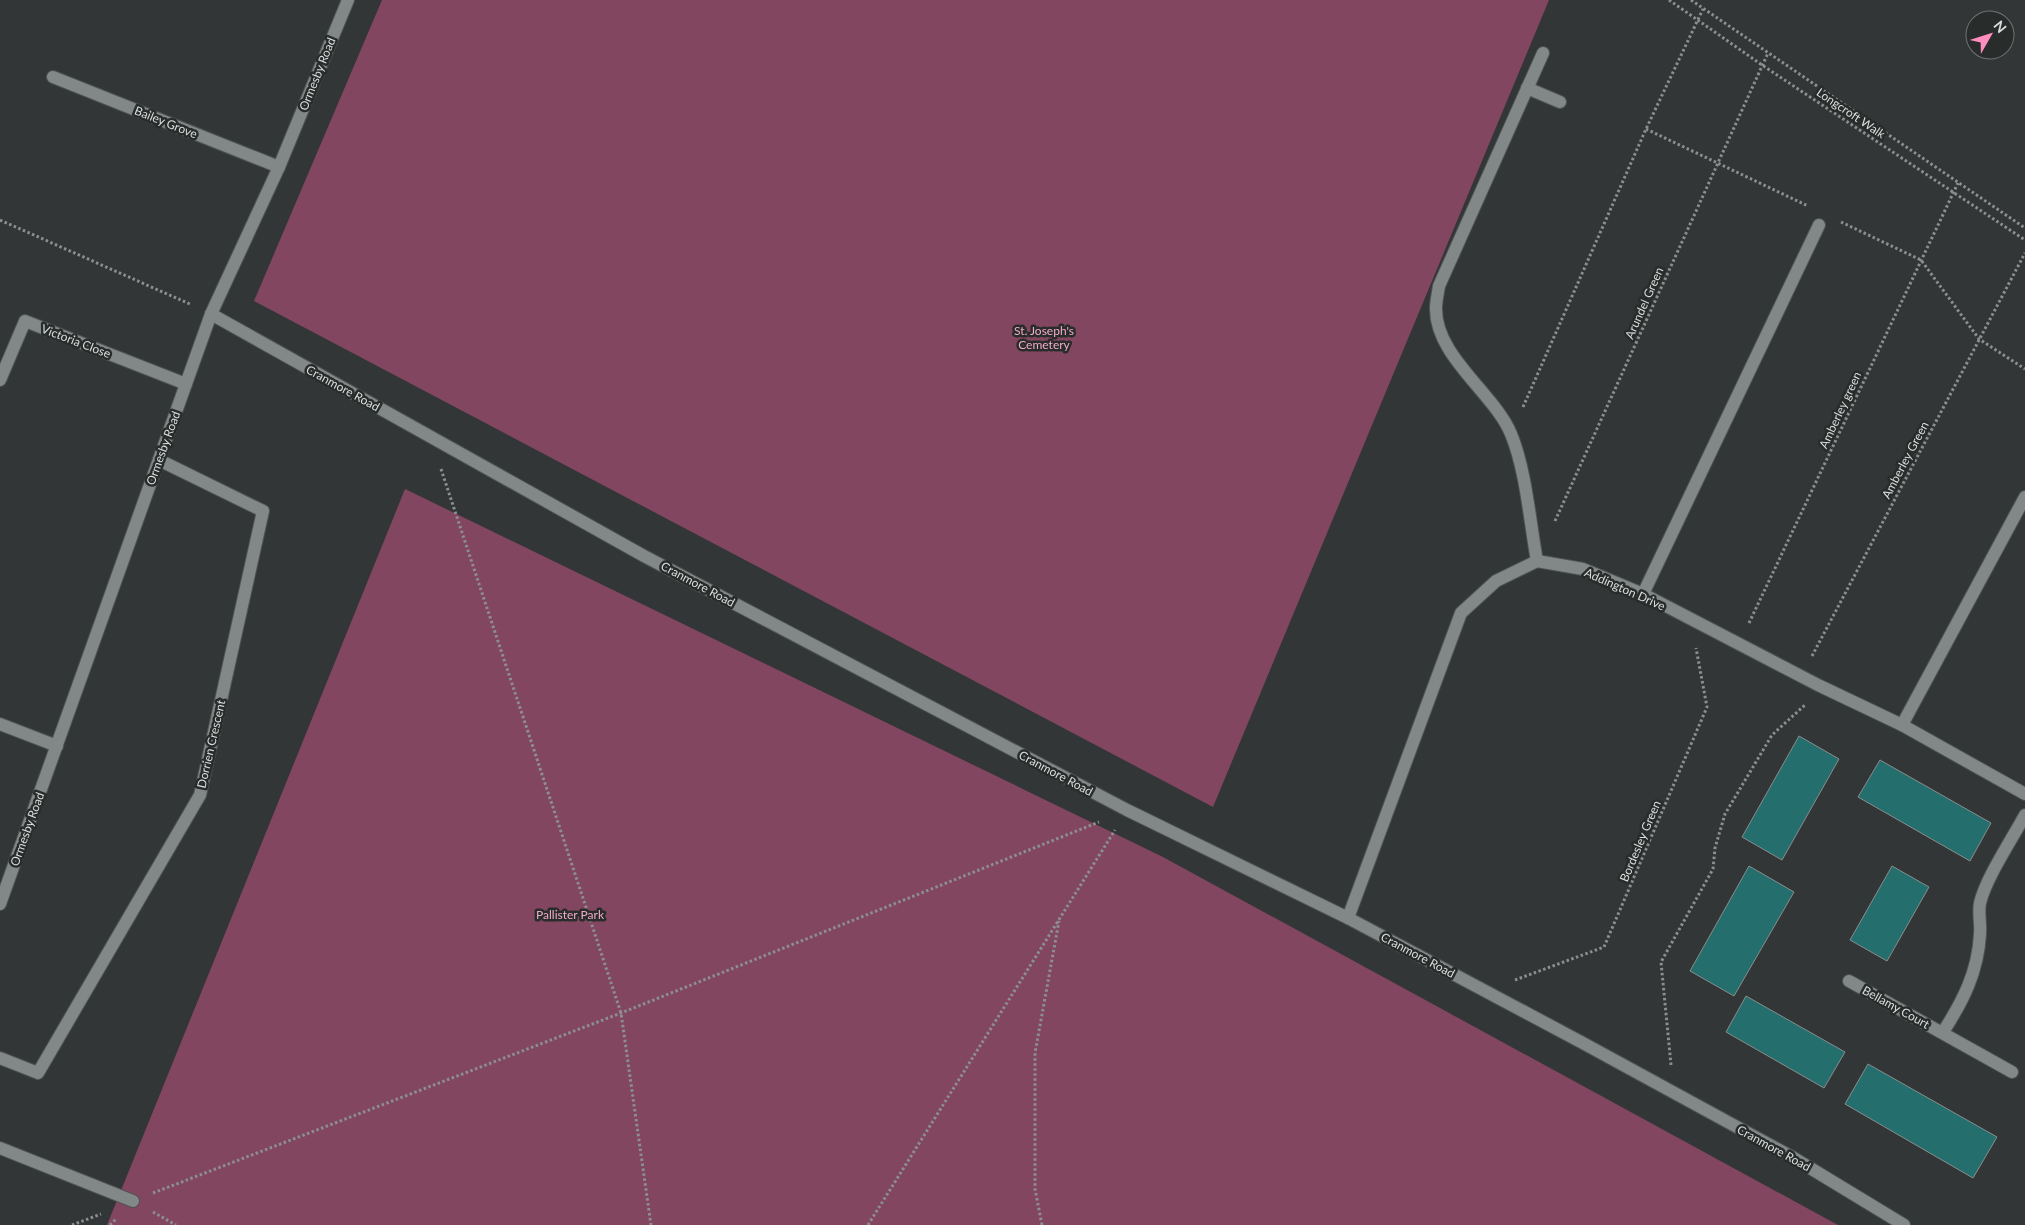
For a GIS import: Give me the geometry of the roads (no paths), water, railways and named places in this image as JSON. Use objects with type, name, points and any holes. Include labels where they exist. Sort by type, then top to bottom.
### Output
[{"type":"street","name":"Ormesby Road","points":[[0,904],[211,314],[279,168],[348,0]]},
{"type":"street","points":[[1348,918],[1461,613],[1496,581],[1536,561],[1519,460],[1511,433],[1496,409],[1453,356],[1441,333],[1436,310],[1438,286],[1543,53]]},
{"type":"street","name":"Bailey Grove","points":[[53,77],[279,168]]},
{"type":"street","points":[[1527,88],[1560,102]]},
{"type":"street","points":[[1643,594],[1819,225]]},
{"type":"street","name":"Cranmore Road","points":[[211,314],[644,556],[1127,810],[1348,918],[1792,1157],[1904,1225]]},
{"type":"street","name":"Victoria Close","points":[[0,380],[25,321],[186,384]]},
{"type":"street","name":"Dorrien Crescent","points":[[0,1058],[38,1073],[200,794],[263,511],[159,460]]},
{"type":"street","points":[[1902,725],[2025,497]]},
{"type":"street","name":"Addington Drive","points":[[1536,561],[1583,569],[1643,594],[1818,685],[1902,725],[2025,794]]},
{"type":"street","points":[[0,724],[57,746]]},
{"type":"street","name":"Bellamy Court","points":[[1943,1032],[1964,999],[1976,967],[1980,934],[1980,904],[1993,874],[2025,815]]},
{"type":"street","name":"Bellamy Court","points":[[1849,981],[2012,1072]]},
{"type":"street","points":[[0,1148],[133,1201]]},
{"type":"park label","name":"St. Joseph's Cemetery","points":[[1044,337]]},
{"type":"park label","name":"Pallister Park","points":[[570,914]]}]
